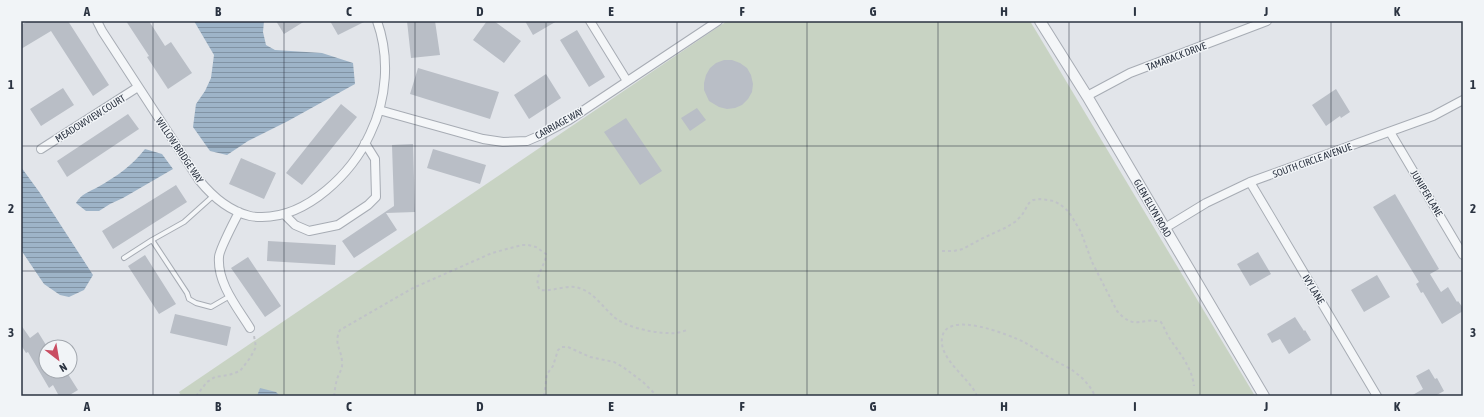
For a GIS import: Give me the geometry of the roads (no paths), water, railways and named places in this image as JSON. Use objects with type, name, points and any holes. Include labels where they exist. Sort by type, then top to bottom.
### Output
[{"type":"street","name":"WILLOW BRIDGE WAY","points":[[97,21],[138,87],[208,192],[224,205],[251,217],[268,217],[296,210],[322,193],[342,176],[358,156],[370,134],[379,110],[385,75],[382,33],[378,21]]},
{"type":"street","points":[[590,21],[627,82]]},
{"type":"street","name":"CARRIAGE WAY","points":[[379,110],[483,139],[503,142],[527,141],[555,128],[718,21]]},
{"type":"street","name":"GLEN ELLYN ROAD","points":[[1040,21],[1087,96],[1264,396]]},
{"type":"street","name":"TAMARACK DRIVE","points":[[1087,96],[1130,73],[1267,21]]},
{"type":"street","name":"MEADOWVIEW COURT","points":[[41,149],[138,87]]},
{"type":"street","name":"SOUTH CIRCLE AVENUE","points":[[1165,228],[1206,203],[1250,182],[1433,116],[1463,100]]},
{"type":"street","name":"JUNIPER LANE","points":[[1390,132],[1463,255]]},
{"type":"street","points":[[284,214],[295,226],[309,231],[338,225],[368,205],[376,197],[375,159],[365,143]]},
{"type":"street","name":"IVY LANE","points":[[1250,182],[1377,396]]},
{"type":"street","points":[[239,212],[232,224],[219,256],[220,271],[230,296],[250,328]]},
{"type":"lane","points":[[124,258],[184,222],[213,196]]},
{"type":"lane","points":[[152,240],[187,293],[189,299],[196,303],[211,307],[230,296]]},
{"type":"water","points":[[194,21],[264,21],[263,32],[266,45],[275,50],[322,53],[353,63],[355,84],[248,141],[227,155],[210,151],[193,127],[196,104],[205,91],[211,78],[214,55]]},
{"type":"water","points":[[145,149],[162,154],[173,169],[99,211],[86,211],[76,203],[83,195],[118,175],[135,161]]},
{"type":"water","points":[[21,167],[40,193],[93,275],[84,290],[69,297],[60,295],[44,284],[21,250]]},
{"type":"water","points":[[260,388],[276,392],[280,396],[257,396]]}]
